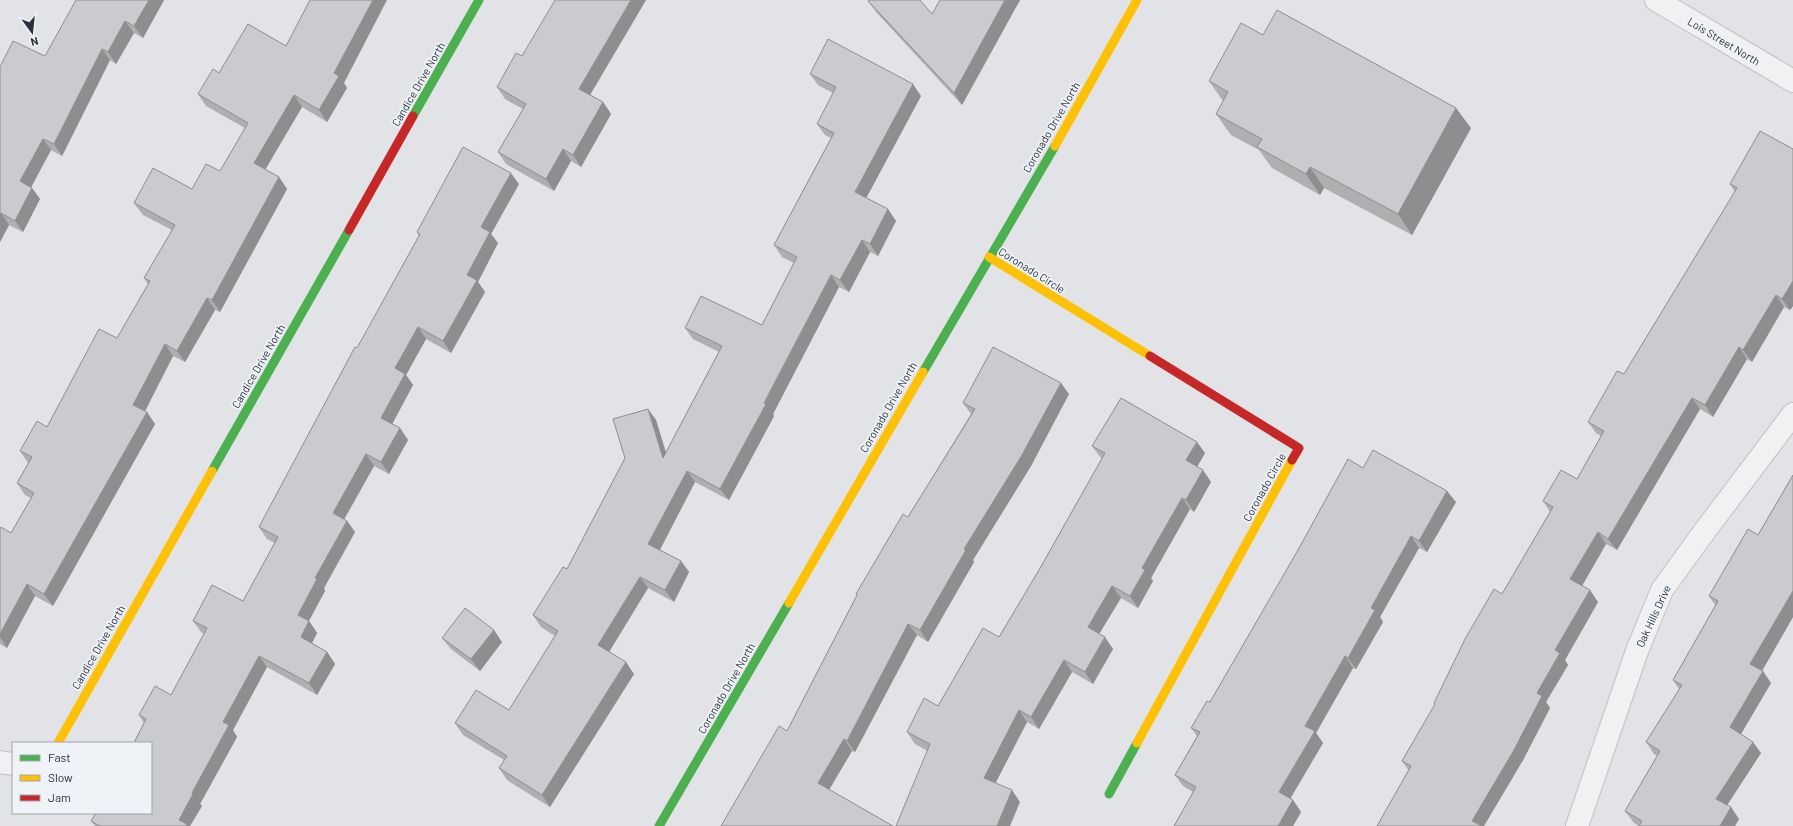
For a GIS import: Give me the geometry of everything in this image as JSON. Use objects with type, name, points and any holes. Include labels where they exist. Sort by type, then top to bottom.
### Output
[{"type":"street","name":"Candice Drive North","points":[[59,742],[479,0]]},
{"type":"street","name":"Coronado Drive North","points":[[659,826],[1068,123],[1137,0]]},
{"type":"street","name":"Lois Street North","points":[[1656,0],[1793,81]]},
{"type":"street","name":"Coronado Circle","points":[[989,257],[1299,448],[1109,794]]},
{"type":"street","name":"Oak Hills Drive","points":[[1577,826],[1637,651],[1662,590],[1793,414]]},
{"type":"street","points":[[0,762],[12,764]]},
{"type":"building","points":[[76,0],[149,0],[134,26],[125,21],[108,52],[102,49],[54,144],[43,139],[20,181],[32,188],[15,221],[1,213],[0,215],[0,67],[13,41],[45,56]]},
{"type":"building","points":[[310,0],[373,0],[334,73],[339,76],[319,110],[294,95],[254,163],[279,177],[212,300],[207,298],[177,351],[165,344],[133,405],[147,412],[44,594],[27,584],[0,634],[0,529],[1,527],[11,533],[34,493],[17,483],[32,457],[20,451],[37,421],[47,427],[99,329],[117,338],[150,281],[144,278],[175,225],[134,203],[153,168],[192,189],[206,164],[220,171],[248,123],[198,94],[213,69],[219,73],[248,24],[286,46]]},
{"type":"building","points":[[555,0],[631,0],[579,89],[603,102],[573,155],[563,149],[546,179],[498,152],[526,104],[497,87],[516,53],[522,56]]},
{"type":"building","points":[[920,0],[932,14],[940,0],[1005,0],[954,93],[868,1]]},
{"type":"building","points":[[1277,10],[1456,108],[1398,214],[1310,167],[1306,174],[1257,147],[1262,139],[1216,114],[1228,92],[1209,81],[1241,23],[1263,35]]},
{"type":"building","points":[[828,39],[913,84],[855,192],[888,209],[870,244],[862,240],[840,280],[831,275],[764,403],[766,404],[720,489],[687,471],[648,544],[681,561],[665,590],[640,577],[598,645],[626,662],[542,795],[499,768],[507,756],[455,723],[476,690],[509,710],[558,631],[533,615],[563,567],[567,569],[625,458],[613,419],[648,409],[663,458],[722,346],[685,328],[701,296],[762,325],[797,257],[774,245],[834,133],[817,124],[836,87],[810,74]]},
{"type":"building","points":[[1760,131],[1793,149],[1793,281],[1782,299],[1776,295],[1743,350],[1739,347],[1705,405],[1692,398],[1608,539],[1598,532],[1570,579],[1590,590],[1555,650],[1560,653],[1537,693],[1542,696],[1514,750],[1472,821],[1482,826],[1377,826],[1411,766],[1402,761],[1435,704],[1434,703],[1465,639],[1494,589],[1502,594],[1553,507],[1543,501],[1561,470],[1577,479],[1604,431],[1588,422],[1617,371],[1624,374],[1737,188],[1730,184]]},
{"type":"building","points":[[463,147],[511,173],[481,227],[490,232],[467,275],[477,280],[443,341],[418,327],[395,368],[405,374],[381,418],[400,428],[381,462],[366,454],[333,513],[347,521],[315,578],[317,579],[298,615],[309,621],[301,637],[327,652],[309,683],[259,656],[223,722],[229,725],[179,820],[187,824],[186,826],[100,826],[91,821],[95,814],[152,814],[152,742],[134,742],[146,719],[139,715],[155,686],[171,695],[207,628],[193,621],[212,585],[243,601],[278,537],[259,527],[355,347],[357,348],[420,234],[417,232]]},
{"type":"building","points":[[993,347],[1061,383],[1022,455],[964,549],[966,550],[920,630],[908,624],[847,741],[844,739],[818,783],[893,826],[721,826],[779,726],[787,731],[857,595],[856,594],[903,514],[908,517],[975,409],[963,403]]},
{"type":"building","points":[[1121,398],[1197,442],[1186,460],[1203,470],[1186,500],[1182,498],[1142,568],[1145,570],[1130,596],[1112,586],[1088,627],[1105,637],[1085,672],[1064,660],[1031,717],[1019,710],[984,778],[1012,790],[997,826],[896,826],[930,744],[907,732],[924,698],[938,706],[983,628],[999,637],[1039,570],[1105,453],[1092,446]]},
{"type":"building","points":[[1373,450],[1447,491],[1419,541],[1411,536],[1371,608],[1375,610],[1348,658],[1345,656],[1305,726],[1315,731],[1279,792],[1293,800],[1278,826],[1174,826],[1196,787],[1175,775],[1200,732],[1191,728],[1207,701],[1210,702],[1298,550],[1348,459],[1363,468]]},
{"type":"building","points":[[1793,475],[1793,591],[1750,664],[1763,671],[1730,727],[1753,742],[1716,799],[1731,807],[1720,826],[1639,826],[1642,821],[1625,811],[1660,751],[1646,742],[1682,685],[1673,680],[1718,601],[1709,596],[1748,529],[1758,535]]},
{"type":"building","points":[[465,608],[494,630],[471,659],[442,638]]},
{"type":"traffic: fast","points":[[413,116],[479,0]]},
{"type":"traffic: fast","points":[[923,372],[1055,146]]},
{"type":"traffic: fast","points":[[212,471],[349,230]]},
{"type":"traffic: fast","points":[[659,826],[789,603]]},
{"type":"traffic: fast","points":[[1109,794],[1137,743]]},
{"type":"traffic: slow","points":[[1055,146],[1137,0]]},
{"type":"traffic: slow","points":[[989,257],[1150,356]]},
{"type":"traffic: slow","points":[[789,603],[923,372]]},
{"type":"traffic: slow","points":[[1137,743],[1292,460]]},
{"type":"traffic: slow","points":[[59,742],[212,471]]},
{"type":"traffic: jam","points":[[349,230],[413,116]]},
{"type":"traffic: jam","points":[[1150,356],[1299,448],[1292,460]]}]
